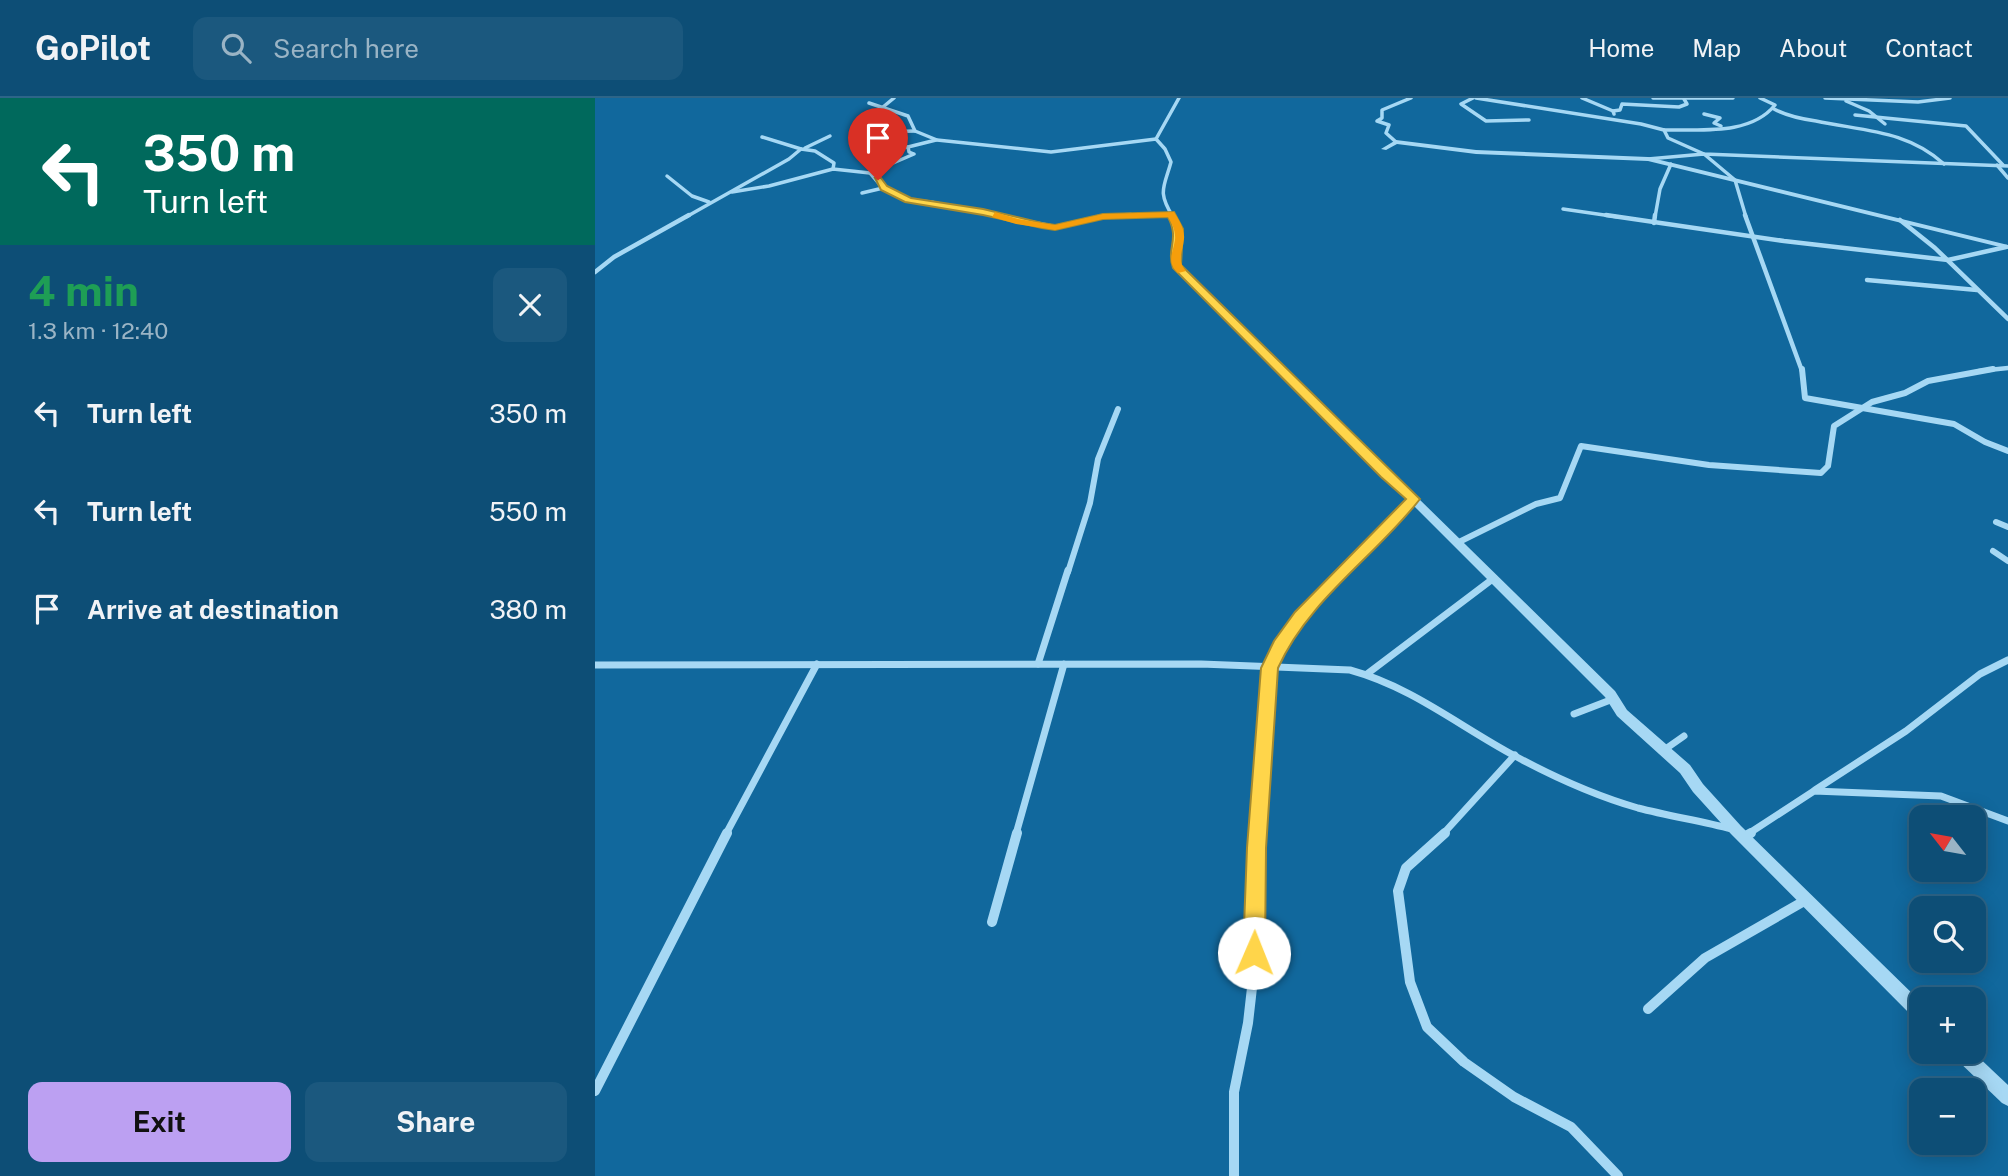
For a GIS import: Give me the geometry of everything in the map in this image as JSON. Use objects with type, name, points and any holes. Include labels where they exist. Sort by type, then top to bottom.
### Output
[{"type":"street","points":[[883,107],[894,98]]},
{"type":"street","points":[[1156,139],[1179,98]]},
{"type":"street","points":[[1411,98],[1382,110],[1382,118],[1377,121],[1389,125],[1386,133],[1396,142],[1476,152],[1648,159],[1704,154],[2006,166]]},
{"type":"street","points":[[1529,120],[1486,121],[1461,104],[1475,98],[1525,107],[1614,116],[1664,130],[1725,127],[1752,122],[1775,104],[1760,98]]},
{"type":"street","points":[[1582,98],[1613,111],[1620,110],[1622,104],[1672,108],[1685,105],[1687,102],[1683,99]]},
{"type":"street","points":[[1639,98],[1639,105]]},
{"type":"street","points":[[1653,98],[1733,98]]},
{"type":"street","points":[[1825,98],[1917,102],[1949,98]]},
{"type":"street","points":[[1842,99],[1879,118],[1885,124]]},
{"type":"street","points":[[869,103],[908,116],[915,131]]},
{"type":"street","points":[[1525,107],[1525,114]]},
{"type":"street","points":[[1566,107],[1571,111]]},
{"type":"street","points":[[1773,108],[1781,113],[1817,122],[1897,136],[1929,151],[1944,164]]},
{"type":"street","points":[[1613,111],[1614,116]]},
{"type":"street","points":[[1705,114],[1720,118],[1714,123],[1725,127]]},
{"type":"street","points":[[1855,116],[1966,126],[1995,159],[2006,166]]},
{"type":"street","points":[[1664,130],[1668,138],[1704,154],[1735,180],[1751,236],[1801,365],[1805,398],[1954,424],[1985,442],[2008,451]]},
{"type":"street","points":[[879,132],[915,131],[937,140],[1051,152],[1156,139]]},
{"type":"street","points":[[595,272],[614,257],[709,202],[830,136]]},
{"type":"street","points":[[762,137],[817,152],[834,163],[833,169]]},
{"type":"street","points":[[1156,139],[1170,153],[1172,161],[1161,191],[1178,229],[1176,266],[1385,474],[1494,578],[1613,699],[1622,713],[1685,769],[1697,788],[1740,834],[1909,1001]]},
{"type":"street","points":[[880,146],[908,147],[937,140]]},
{"type":"street","points":[[1384,149],[1396,142]]},
{"type":"street","points":[[728,193],[769,186],[833,169],[870,173],[914,154],[909,152],[908,147]]},
{"type":"street","points":[[1648,159],[2007,247]]},
{"type":"street","points":[[1654,223],[1660,189],[1671,164]]},
{"type":"street","points":[[1997,165],[2008,178]]},
{"type":"street","points":[[870,173],[884,188],[908,200],[983,212],[1016,222],[1055,227],[1103,216],[1171,214]]},
{"type":"street","points":[[667,176],[692,196],[709,202]]},
{"type":"street","points":[[862,193],[884,188]]},
{"type":"street","points":[[1563,209],[1948,260],[2007,247]]},
{"type":"street","points":[[1900,220],[1948,260],[2008,318]]},
{"type":"street","points":[[1867,280],[1978,290]]},
{"type":"street","points":[[1457,543],[1536,504],[1560,498],[1581,446],[1709,465],[1821,473],[1828,467],[1834,426],[1872,402],[1905,393],[1928,382],[2008,368]]},
{"type":"street","points":[[1038,664],[1090,503],[1098,459],[1118,410]]},
{"type":"street","points":[[1234,1176],[1234,1092],[1248,1023],[1253,979],[1257,848],[1269,668],[1282,641],[1301,615],[1413,499]]},
{"type":"street","points":[[1996,522],[2008,527]]},
{"type":"street","points":[[1993,551],[2008,561]]},
{"type":"street","points":[[1367,674],[1494,578]]},
{"type":"street","points":[[595,665],[1201,664],[1350,670],[1367,674],[1451,715],[1515,755],[1592,793],[1740,834],[1814,791],[1907,730],[1947,697],[1994,665],[2008,660]]},
{"type":"street","points":[[595,1091],[778,733],[817,664]]},
{"type":"street","points":[[992,922],[1064,664]]},
{"type":"street","points":[[1574,714],[1613,699]]},
{"type":"street","points":[[1664,750],[1684,736]]},
{"type":"street","points":[[1515,755],[1432,847],[1406,868],[1398,891],[1410,982],[1427,1027],[1464,1062],[1514,1097],[1571,1127],[1618,1176]]},
{"type":"street","points":[[1814,791],[1941,796],[2008,821]]},
{"type":"street","points":[[1648,1009],[1705,958],[1806,900]]},
{"type":"street","points":[[1974,1064],[2008,1097]]},
{"type":"slow traffic","points":[[995,215],[1016,222],[1055,227],[1103,216],[1171,214],[1178,229],[1179,239],[1175,255],[1176,266],[1181,271]]},
{"type":"route","points":[[878,180],[884,188],[908,200],[983,212],[1016,222],[1042,226],[1055,227],[1103,216],[1171,214],[1179,239],[1175,255],[1176,266],[1413,499],[1301,615],[1282,641],[1269,668],[1257,848],[1254,953]]}]
